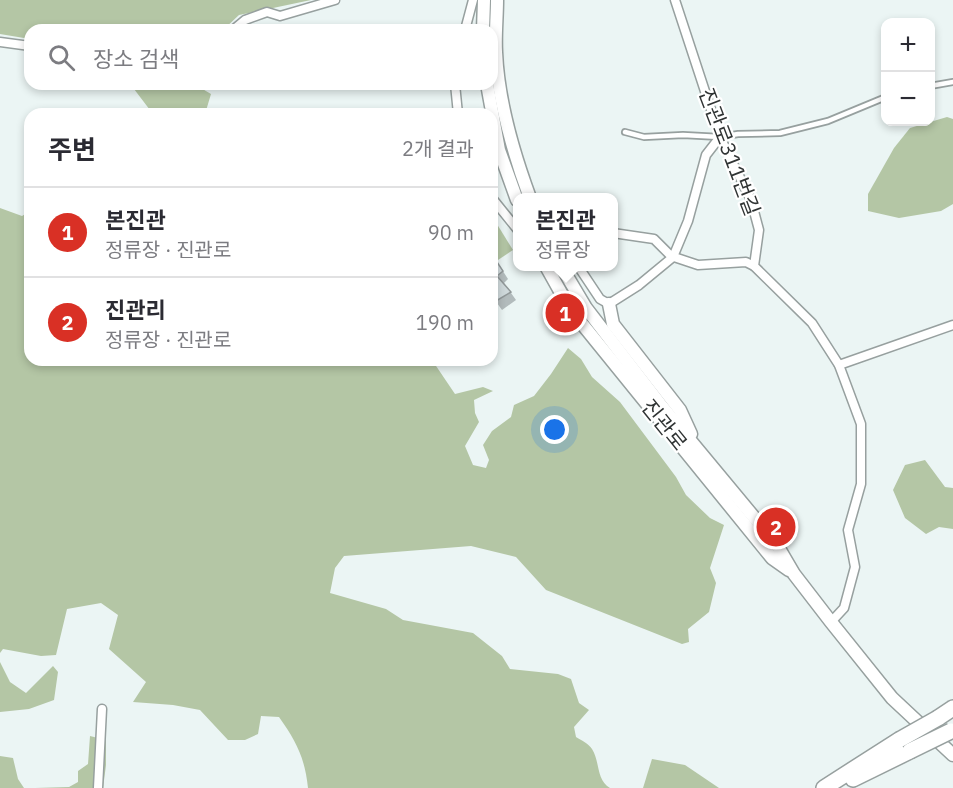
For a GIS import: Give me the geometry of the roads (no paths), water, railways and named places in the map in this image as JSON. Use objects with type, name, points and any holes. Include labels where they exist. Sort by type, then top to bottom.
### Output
[{"type":"highway","points":[[853,788],[909,750],[938,718],[953,708]]},
{"type":"highway","points":[[824,788],[909,750],[952,734]]},
{"type":"highway","points":[[834,788],[909,750]]},
{"type":"main road","points":[[483,24],[484,0]]},
{"type":"main road","points":[[497,0],[497,24]]},
{"type":"main road","points":[[498,67],[503,103],[518,164],[528,193]]},
{"type":"main road","points":[[488,90],[491,108]]},
{"type":"main road","points":[[498,144],[514,193]]},
{"type":"main road","name":"진관로","points":[[548,271],[570,309],[605,353],[772,558],[794,574]]},
{"type":"main road","name":"진관로","points":[[563,271],[586,308],[660,404],[777,545],[794,574],[892,698],[953,755]]},
{"type":"main road","points":[[609,304],[613,324],[680,410],[698,449]]},
{"type":"street","points":[[240,24],[267,12],[280,16],[335,0]]},
{"type":"street","points":[[467,24],[473,0]]},
{"type":"street","name":"진관로311번길","points":[[675,0],[720,137],[751,200],[759,230],[754,267]]},
{"type":"street","points":[[0,42],[24,45]]},
{"type":"street","points":[[456,90],[457,108]]},
{"type":"street","points":[[581,271],[600,299],[609,304],[639,285],[673,257],[688,221],[706,155],[720,137]]},
{"type":"street","points":[[498,205],[513,224]]},
{"type":"street","points":[[618,234],[654,238],[673,257],[698,266],[746,262],[812,322],[839,365],[861,424],[861,484],[848,530],[855,567],[844,608],[831,622]]},
{"type":"street","points":[[839,365],[953,325]]},
{"type":"street","points":[[98,788],[102,709]]},
{"type":"lane","points":[[935,85],[953,82]]},
{"type":"lane","points":[[625,132],[644,137],[683,135],[720,137],[780,133],[828,121],[881,99]]},
{"type":"place","name":"본진관","points":[[565,313]]},
{"type":"place","name":"진관리","points":[[776,527]]}]
